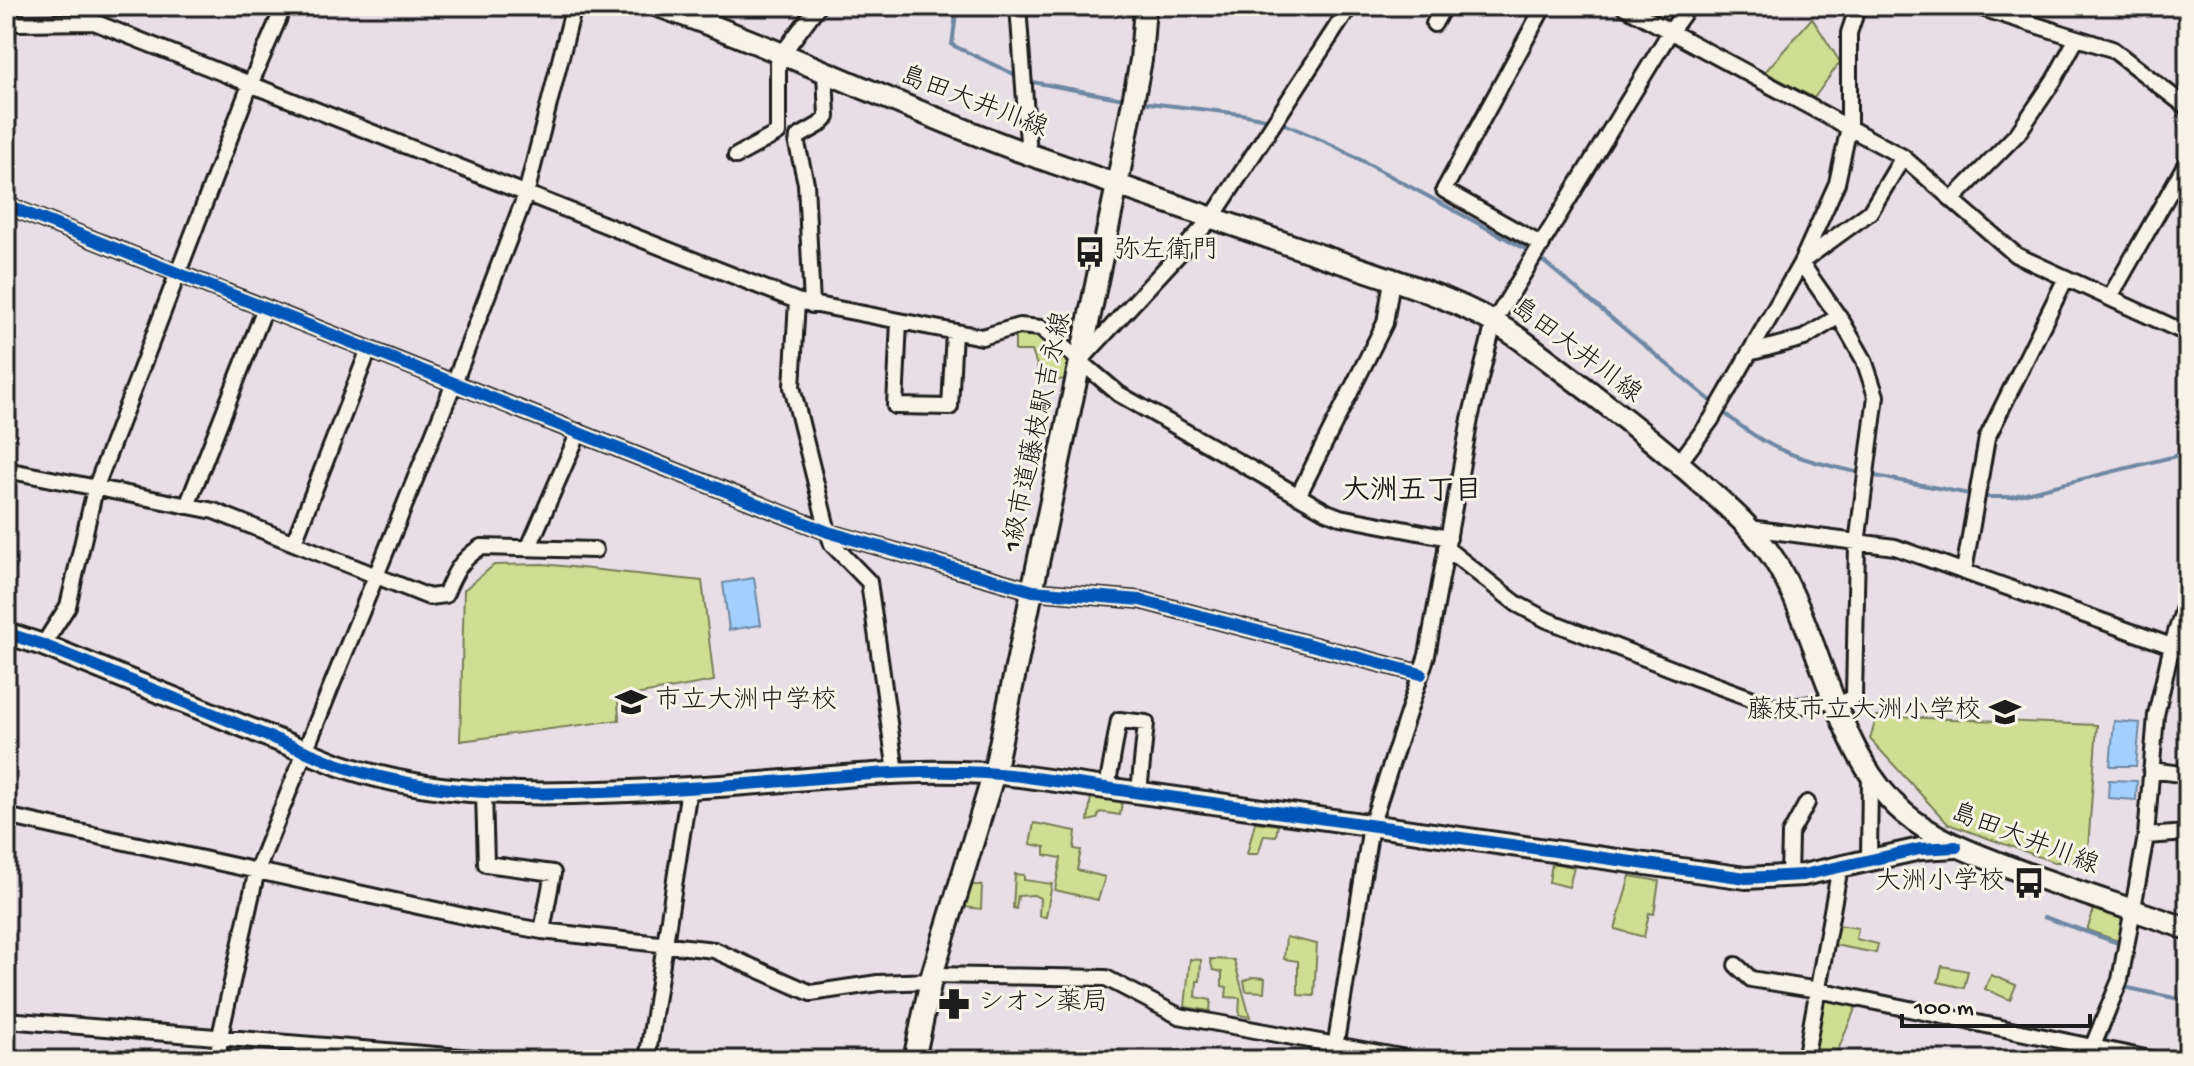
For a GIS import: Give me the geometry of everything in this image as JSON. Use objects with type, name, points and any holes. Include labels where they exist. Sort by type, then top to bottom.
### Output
[{"type":"street","points":[[43,645],[68,606],[95,489],[176,273],[284,6]]},
{"type":"street","points":[[218,1060],[220,1036],[257,870],[454,383],[526,194],[574,6]]},
{"type":"street","points":[[736,156],[778,133],[778,63],[818,6]]},
{"type":"street","points":[[1018,6],[1029,155]]},
{"type":"street","name":"1級市道藤枝駅吉永線","points":[[914,1060],[931,978],[994,773],[1117,185],[1141,60],[1145,6]]},
{"type":"street","points":[[1080,361],[1212,218],[1350,6]]},
{"type":"street","points":[[1434,24],[1444,6]]},
{"type":"street","points":[[1538,252],[1444,190],[1544,6]]},
{"type":"street","points":[[1623,6],[1903,157],[1954,198],[2016,255],[2188,334]]},
{"type":"street","points":[[1335,1052],[1371,826],[1421,674],[1470,419],[1494,322],[1670,32],[1689,6]]},
{"type":"street","points":[[1679,463],[1711,420],[1801,263],[1837,183],[1849,127],[1849,33],[1858,6]]},
{"type":"street","points":[[1975,6],[2112,49],[2188,108]]},
{"type":"street","name":"島田大井川線","points":[[667,7],[915,112],[1029,155],[1392,280],[1494,322],[1679,463],[1749,528],[1773,557],[1796,601],[1857,754],[1878,787],[1903,812],[1956,847],[2188,929]]},
{"type":"street","points":[[6,16],[18,23],[94,22],[797,301],[982,337],[1019,326],[1041,328],[1119,394],[1298,496],[1340,517],[1448,543],[1517,604],[1547,620],[1780,709],[1837,703],[1854,697],[1857,544],[1876,396],[1864,360],[1839,316],[1801,263]]},
{"type":"street","points":[[1954,198],[2018,133],[2054,80],[2077,38]]},
{"type":"street","points":[[812,305],[806,183],[797,144],[798,137],[827,117],[825,72]]},
{"type":"street","points":[[1801,263],[1870,212],[1903,157]]},
{"type":"street","points":[[2110,297],[2188,160]]},
{"type":"street","points":[[6,205],[828,532],[1033,591],[1140,600],[1421,674]]},
{"type":"street","points":[[1964,571],[1987,438],[2066,278]]},
{"type":"street","points":[[1298,496],[1385,323],[1392,280]]},
{"type":"street","points":[[797,301],[792,387],[832,544],[869,582],[896,772]]},
{"type":"street","points":[[187,506],[265,308]]},
{"type":"street","points":[[1749,353],[1804,338],[1839,316]]},
{"type":"street","points":[[899,321],[895,406],[950,407],[954,332]]},
{"type":"street","points":[[294,542],[369,349]]},
{"type":"street","points":[[529,547],[579,432]]},
{"type":"street","points":[[6,470],[214,511],[429,597],[445,595],[457,567],[467,555],[481,547],[595,550]]},
{"type":"street","points":[[1749,528],[1895,547],[2188,652]]},
{"type":"street","points":[[2090,1054],[2120,980],[2146,836],[2156,715],[2172,645],[2188,595]]},
{"type":"street","points":[[6,633],[374,777],[445,790],[551,794],[689,789],[896,772],[994,773],[1746,878],[1789,877],[1920,849],[1956,847]]},
{"type":"street","points":[[1107,788],[1119,720],[1146,723],[1139,792]]},
{"type":"street","points":[[2151,770],[2188,775]]},
{"type":"street","points":[[1869,860],[1870,775]]},
{"type":"street","points":[[647,1060],[689,789]]},
{"type":"street","points":[[484,792],[486,864],[553,873],[542,931]]},
{"type":"street","points":[[1789,877],[1790,834],[1807,803]]},
{"type":"street","points":[[6,816],[425,909],[542,931],[714,950],[811,993],[931,978],[1106,978],[1179,1016],[1335,1052],[1417,1060]]},
{"type":"street","points":[[2146,836],[2188,833]]},
{"type":"street","points":[[1805,1060],[1840,867]]},
{"type":"street","points":[[1736,965],[1751,979],[1818,990],[2090,1054],[2155,1060]]},
{"type":"street","points":[[6,1020],[498,1060]]},
{"type":"green space","points":[[1812,18],[1840,62],[1814,98],[1765,72]]},
{"type":"green space","points":[[1022,332],[1034,334],[1069,361],[1065,379],[1043,383],[1032,351],[1015,351],[1015,335]]},
{"type":"green space","points":[[543,564],[702,581],[714,681],[618,698],[619,720],[460,741],[464,590],[494,565]]},
{"type":"green space","points":[[1877,716],[2097,725],[2087,862],[2054,862],[1948,824],[1870,739]]},
{"type":"green space","points":[[1091,796],[1122,801],[1120,815],[1100,812],[1097,819],[1088,821]]},
{"type":"green space","points":[[1255,822],[1278,825],[1276,836],[1264,835],[1258,854],[1247,854]]},
{"type":"green space","points":[[1034,823],[1076,831],[1074,849],[1081,850],[1077,870],[1105,877],[1098,900],[1055,890],[1061,858],[1045,855],[1045,847],[1030,844]]},
{"type":"green space","points":[[1552,863],[1574,867],[1569,887],[1549,882]]},
{"type":"green space","points":[[1015,874],[1024,875],[1024,880],[1052,884],[1046,917],[1039,916],[1040,898],[1034,895],[1018,896],[1016,909],[1013,908]]},
{"type":"green space","points":[[1630,876],[1659,881],[1654,914],[1649,913],[1644,937],[1615,929]]},
{"type":"green space","points":[[971,885],[982,885],[981,909],[964,907]]},
{"type":"green space","points":[[2094,909],[2125,920],[2121,942],[2087,930]]},
{"type":"green space","points":[[1838,925],[1858,928],[1856,939],[1878,944],[1876,953],[1834,945]]},
{"type":"green space","points":[[1286,937],[1317,944],[1314,996],[1298,995],[1298,961],[1284,959]]},
{"type":"green space","points":[[1190,959],[1201,960],[1196,997],[1211,1000],[1210,1011],[1185,1007]]},
{"type":"green space","points":[[1210,959],[1234,960],[1250,1017],[1239,1015],[1240,998],[1226,997],[1227,987],[1222,986],[1222,972],[1213,970]]},
{"type":"green space","points":[[1942,966],[1968,971],[1964,988],[1938,982]]},
{"type":"green space","points":[[1991,975],[2016,985],[2010,1000],[1985,989]]},
{"type":"green space","points":[[1253,977],[1265,978],[1264,992],[1246,991],[1244,981]]},
{"type":"green space","points":[[1824,996],[1857,1004],[1834,1060],[1814,1053]]},
{"type":"water","points":[[754,578],[761,625],[729,630],[723,583]]},
{"type":"water","points":[[2114,721],[2140,723],[2136,766],[2110,766]]},
{"type":"water","points":[[2109,780],[2137,781],[2136,800],[2108,798]]},
{"type":"waterway","points":[[957,6],[952,45],[1020,77]]},
{"type":"waterway","points":[[1027,81],[1129,100]]},
{"type":"waterway","points":[[1141,102],[1271,120]]},
{"type":"waterway","points":[[1280,122],[1333,145],[1531,252]]},
{"type":"waterway","points":[[1538,257],[1716,405]]},
{"type":"waterway","points":[[1722,411],[1771,445],[1820,463],[1861,473]]},
{"type":"waterway","points":[[1870,475],[1985,497],[2010,497],[2188,453]]},
{"type":"waterway","points":[[1362,928],[1377,843]]},
{"type":"waterway","points":[[2044,917],[2121,944]]},
{"type":"waterway","points":[[1345,1038],[1359,942]]},
{"type":"waterway","points":[[1089,970],[1111,972],[1142,989]]},
{"type":"waterway","points":[[1826,984],[1905,1000]]},
{"type":"waterway","points":[[2105,1040],[2124,987],[2188,1001]]},
{"type":"waterway","points":[[1912,1001],[1955,1011]]},
{"type":"waterway","points":[[1219,1016],[1277,1026]]},
{"type":"waterway","points":[[1987,1017],[2013,1023]]},
{"type":"waterway","points":[[1340,1060],[1344,1052]]},
{"type":"cycle path","points":[[6,205],[828,532],[1033,591],[1140,600],[1421,674]]},
{"type":"cycle path","points":[[6,633],[43,645],[339,765],[396,781],[454,790],[573,793],[705,787],[902,772],[990,773],[1746,878],[1803,875],[1920,849],[1956,847]]},
{"type":"place","name":"弥左衛門","points":[[1090,252]]},
{"type":"place","name":"市立大洲中学校","points":[[631,702]]},
{"type":"place","name":"藤枝市立大洲小学校","points":[[2005,712]]},
{"type":"place","name":"大洲小学校","points":[[2029,883]]},
{"type":"place","name":"シオン薬局","points":[[954,1004]]},
{"type":"district","name":"大洲五丁目","points":[[1412,492]]}]
